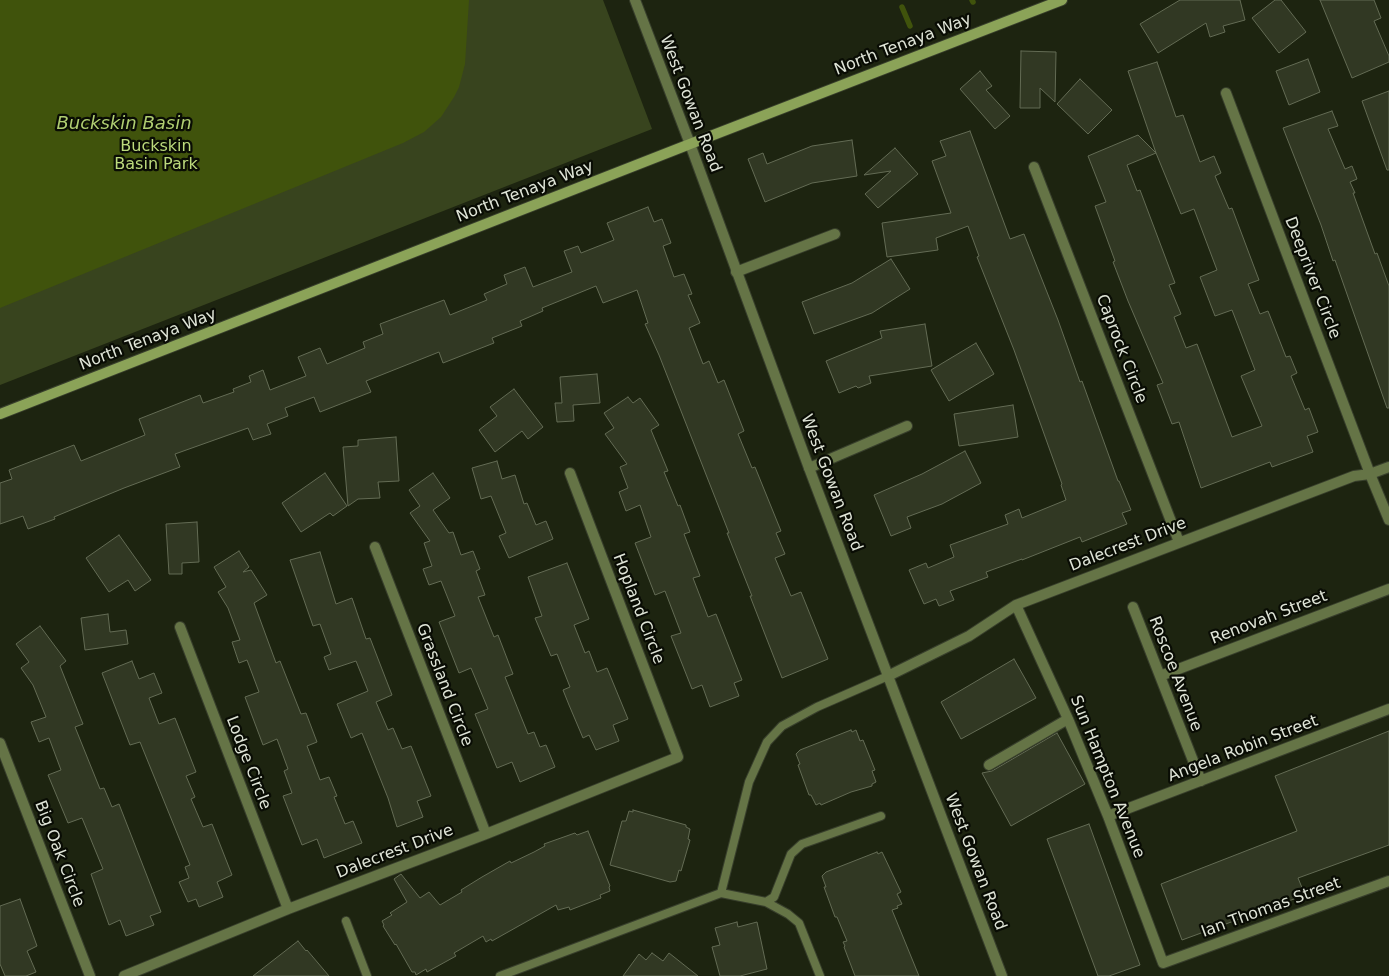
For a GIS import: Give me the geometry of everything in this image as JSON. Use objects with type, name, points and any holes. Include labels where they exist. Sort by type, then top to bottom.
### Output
[{"type":"main road","name":"North Tenaya Way","points":[[0,414],[1062,0]]},
{"type":"street","name":"West Gowan Road","points":[[635,0],[809,468],[1002,976]]},
{"type":"street","name":"Deepriver Circle","points":[[1226,93],[1389,520]]},
{"type":"street","name":"Caprock Circle","points":[[1034,167],[1179,542]]},
{"type":"street","points":[[736,272],[835,234]]},
{"type":"street","points":[[809,468],[907,426]]},
{"type":"street","name":"Dalecrest Drive","points":[[888,676],[969,636],[1016,605],[1354,476],[1370,474],[1389,467]]},
{"type":"street","name":"Hopland Circle","points":[[570,473],[678,757]]},
{"type":"street","name":"Grassland Circle","points":[[375,547],[486,834]]},
{"type":"street","name":"Renovah Street","points":[[1160,676],[1389,588]]},
{"type":"street","name":"Sun Hampton Avenue","points":[[1016,605],[1068,719],[1108,816],[1164,963]]},
{"type":"street","name":"Roscoe Avenue","points":[[1133,607],[1200,781]]},
{"type":"street","name":"Lodge Circle","points":[[180,627],[288,909]]},
{"type":"street","name":"Angela Robin Street","points":[[1108,816],[1389,710]]},
{"type":"street","points":[[989,766],[1068,719]]},
{"type":"street","name":"Big Oak Circle","points":[[0,743],[90,976]]},
{"type":"street","name":"Dalecrest Drive","points":[[124,976],[288,909],[486,834],[678,757]]},
{"type":"street","name":"Ian Thomas Street","points":[[1164,963],[1389,882]]},
{"type":"lane","points":[[721,893],[749,782],[767,742],[782,726],[817,706],[888,676]]},
{"type":"lane","points":[[766,902],[774,897],[791,854],[802,844],[881,816]]},
{"type":"lane","points":[[500,976],[515,973],[721,893],[766,902],[788,914],[799,923],[820,976]]},
{"type":"lane","points":[[346,921],[367,976]]},
{"type":"green space","name":"Buckskin Basin Park","points":[[0,0],[603,0],[652,129],[0,385]]},
{"type":"water","name":"Buckskin Basin","points":[[0,0],[469,0],[465,64],[459,87],[454,97],[441,117],[424,132],[403,143],[0,308]]},
{"type":"building","points":[[1180,0],[1240,0],[1245,20],[1223,26],[1225,32],[1210,37],[1206,23],[1158,53],[1140,24]]},
{"type":"building","points":[[1275,0],[1281,0],[1306,32],[1279,53],[1252,18]]},
{"type":"building","points":[[1320,0],[1374,0],[1381,18],[1374,21],[1389,56],[1389,62],[1352,78]]},
{"type":"building","points":[[1021,51],[1056,52],[1055,102],[1040,88],[1040,108],[1020,108]]},
{"type":"building","points":[[1308,59],[1320,92],[1289,105],[1276,71]]},
{"type":"building","points":[[1157,62],[1176,117],[1183,115],[1200,162],[1214,156],[1221,173],[1215,176],[1229,209],[1232,208],[1259,280],[1248,284],[1260,314],[1268,311],[1286,357],[1290,356],[1297,373],[1291,376],[1305,410],[1309,408],[1318,432],[1307,436],[1313,452],[1272,467],[1270,462],[1201,488],[1179,422],[1172,424],[1157,385],[1163,383],[1113,262],[1115,261],[1095,206],[1106,202],[1088,156],[1138,135],[1156,153],[1128,71]],"holes":[[[1156,153],[1181,214],[1194,209],[1217,270],[1200,277],[1215,316],[1232,310],[1255,370],[1241,376],[1262,426],[1232,437],[1197,344],[1186,348],[1174,317],[1181,314],[1169,285],[1175,283],[1140,190],[1137,191],[1127,165]]]},
{"type":"building","points":[[980,71],[992,86],[986,90],[1010,116],[995,129],[960,89]]},
{"type":"building","points":[[1080,79],[1112,110],[1088,134],[1057,104]]},
{"type":"building","points":[[1389,91],[1389,170],[1387,170],[1362,101]]},
{"type":"building","points":[[1332,111],[1338,126],[1328,129],[1345,169],[1352,166],[1357,179],[1350,182],[1355,193],[1353,193],[1375,254],[1377,253],[1389,286],[1389,408],[1387,408],[1335,260],[1333,261],[1283,128]]},
{"type":"building","points":[[970,131],[1010,239],[1024,234],[1080,382],[1082,381],[1118,481],[1131,510],[1122,513],[1127,524],[1082,542],[1080,537],[986,572],[988,577],[950,591],[954,600],[939,606],[936,599],[924,604],[909,570],[926,563],[928,568],[954,557],[950,545],[1008,524],[1005,515],[1019,509],[1022,518],[1066,500],[1014,350],[977,257],[979,256],[968,226],[936,238],[938,250],[887,257],[882,223],[951,213],[932,161],[946,156],[940,141]]},
{"type":"building","points":[[852,140],[857,176],[812,183],[765,202],[748,159],[763,153],[767,164],[812,146]]},
{"type":"building","points":[[895,148],[918,174],[878,208],[865,194],[891,171],[864,175]]},
{"type":"building","points":[[648,207],[654,222],[662,219],[671,243],[663,246],[674,277],[684,274],[692,294],[688,295],[700,323],[689,328],[703,364],[709,361],[718,383],[724,380],[744,431],[738,434],[752,468],[755,467],[781,531],[776,533],[785,554],[775,558],[791,596],[801,592],[828,659],[782,678],[727,533],[729,533],[645,324],[648,323],[637,290],[603,303],[596,286],[542,308],[543,311],[520,321],[522,326],[492,338],[494,343],[443,363],[439,352],[366,381],[371,392],[320,412],[314,397],[285,408],[288,416],[267,424],[271,434],[253,440],[248,428],[175,454],[180,467],[124,488],[28,529],[23,516],[0,524],[0,483],[12,479],[9,470],[74,445],[81,461],[145,435],[139,419],[200,395],[203,403],[234,392],[233,389],[251,382],[249,376],[263,370],[270,390],[306,376],[298,357],[320,348],[327,364],[365,348],[363,342],[383,334],[380,324],[444,300],[450,315],[487,300],[484,294],[507,284],[504,275],[525,267],[533,287],[572,272],[564,251],[578,246],[581,253],[614,240],[607,223]]},
{"type":"building","points":[[891,259],[910,289],[872,313],[814,334],[802,302],[852,283]]},
{"type":"building","points":[[925,324],[932,366],[869,376],[871,383],[858,388],[856,386],[839,393],[826,361],[882,338],[880,331]]},
{"type":"building","points":[[976,343],[994,374],[949,401],[931,370]]},
{"type":"building","points":[[597,374],[600,403],[573,405],[574,421],[557,422],[555,403],[562,403],[560,377]]},
{"type":"building","points":[[514,389],[543,427],[528,439],[522,431],[495,452],[479,430],[497,416],[490,407]]},
{"type":"building","points":[[628,397],[633,403],[640,398],[659,425],[651,430],[668,471],[664,472],[678,506],[680,505],[690,532],[684,534],[700,576],[693,578],[708,617],[716,614],[742,680],[734,683],[739,696],[710,707],[702,685],[692,689],[671,636],[681,633],[665,591],[655,595],[635,543],[651,537],[640,505],[626,511],[619,492],[628,488],[620,467],[627,464],[605,434],[614,428],[604,413]]},
{"type":"building","points":[[1013,405],[1018,437],[959,446],[954,414]]},
{"type":"building","points":[[396,437],[399,481],[378,482],[380,498],[358,499],[348,506],[343,447],[358,446],[358,440]]},
{"type":"building","points":[[965,451],[981,483],[942,504],[907,517],[911,528],[891,536],[874,495],[922,474]]},
{"type":"building","points":[[497,461],[502,479],[515,475],[524,504],[527,503],[536,525],[546,521],[553,539],[509,558],[499,536],[506,533],[491,496],[481,499],[472,468]]},
{"type":"building","points":[[325,473],[347,506],[333,516],[330,513],[301,532],[282,503]]},
{"type":"building","points":[[433,473],[450,498],[433,510],[449,533],[453,532],[461,555],[473,551],[480,569],[476,571],[485,595],[478,597],[494,637],[498,635],[513,674],[505,677],[528,734],[534,732],[540,747],[546,745],[555,767],[520,782],[512,762],[497,768],[475,714],[488,709],[471,668],[459,673],[439,622],[455,616],[441,581],[429,585],[423,569],[432,566],[424,543],[430,541],[410,513],[420,506],[409,490]]},
{"type":"building","points":[[197,522],[199,562],[182,563],[182,574],[169,574],[166,524]]},
{"type":"building","points":[[119,535],[151,580],[135,591],[128,580],[109,592],[86,558]]},
{"type":"building","points":[[239,551],[249,567],[243,572],[251,570],[267,595],[254,603],[276,663],[280,661],[301,714],[306,713],[317,742],[307,746],[320,780],[329,777],[337,796],[334,797],[345,824],[353,821],[362,843],[324,858],[317,839],[302,845],[283,796],[292,793],[284,771],[288,769],[277,739],[263,745],[245,697],[259,692],[247,660],[239,663],[232,642],[240,640],[228,608],[218,592],[226,587],[214,567]]},
{"type":"building","points":[[320,552],[336,604],[352,598],[366,639],[370,638],[392,695],[376,702],[388,730],[393,728],[402,749],[411,746],[431,796],[417,801],[423,817],[397,827],[388,798],[362,733],[351,738],[337,704],[368,691],[356,661],[329,670],[324,657],[331,654],[320,624],[313,626],[290,560]]},
{"type":"building","points":[[567,563],[589,619],[574,625],[585,653],[589,651],[597,672],[607,668],[628,719],[613,725],[619,741],[596,750],[589,735],[583,738],[563,690],[570,687],[557,654],[551,656],[535,618],[542,616],[528,577]]},
{"type":"building","points":[[108,614],[110,632],[126,630],[128,644],[85,650],[81,618]]},
{"type":"building","points":[[40,626],[66,661],[60,666],[83,724],[75,727],[100,789],[104,788],[112,807],[119,804],[161,912],[150,916],[154,925],[126,936],[120,920],[109,925],[91,874],[103,869],[82,818],[68,823],[48,775],[61,770],[49,738],[39,742],[31,722],[46,717],[33,685],[21,668],[29,662],[16,644]]},
{"type":"building","points":[[1014,659],[1036,698],[961,739],[941,702]]},
{"type":"building","points":[[132,661],[139,679],[154,673],[162,693],[149,698],[159,724],[175,718],[196,772],[186,776],[195,797],[191,799],[203,827],[212,824],[232,875],[217,882],[223,897],[199,907],[196,899],[188,902],[179,882],[189,878],[185,867],[190,865],[140,742],[130,745],[102,673]]},
{"type":"building","points":[[851,730],[852,732],[856,730],[860,741],[863,740],[875,770],[872,771],[876,782],[872,786],[851,792],[821,805],[820,803],[816,805],[811,795],[809,795],[796,754],[800,750]]},
{"type":"building","points":[[1389,731],[1389,845],[1298,878],[1305,895],[1182,940],[1161,884],[1297,831],[1275,776]]},
{"type":"building","points":[[1057,733],[1085,784],[1011,826],[982,773],[992,771]]},
{"type":"building","points":[[633,810],[686,825],[690,829],[688,839],[690,840],[681,871],[679,870],[676,881],[670,882],[610,865],[622,821],[626,821],[629,811],[633,812]]},
{"type":"building","points":[[1089,824],[1140,965],[1109,976],[1098,976],[1047,839]]},
{"type":"building","points":[[588,831],[610,886],[610,891],[600,895],[601,898],[570,910],[569,907],[558,910],[556,905],[492,941],[491,939],[486,942],[483,936],[454,953],[456,956],[427,972],[426,969],[416,975],[415,972],[412,972],[383,926],[382,921],[392,915],[390,913],[407,902],[394,879],[401,874],[420,898],[429,892],[440,905],[482,877],[510,861],[511,863],[534,852],[545,846],[544,844],[575,833],[577,835]]},
{"type":"building","points":[[877,852],[878,854],[882,852],[901,892],[897,894],[902,904],[892,910],[919,976],[855,976],[844,947],[843,942],[847,941],[837,917],[835,917],[822,876],[826,872]]},
{"type":"building","points":[[20,899],[37,946],[27,951],[36,972],[26,976],[5,976],[0,964],[0,906]]},
{"type":"building","points":[[737,922],[738,927],[757,922],[767,969],[740,976],[720,976],[712,947],[720,945],[715,928]]},
{"type":"building","points":[[298,941],[329,976],[253,976]]},
{"type":"building","points":[[652,953],[663,961],[669,953],[698,976],[623,976],[639,954],[646,960]]},
{"type":"waterway","points":[[902,7],[910,26]]}]
